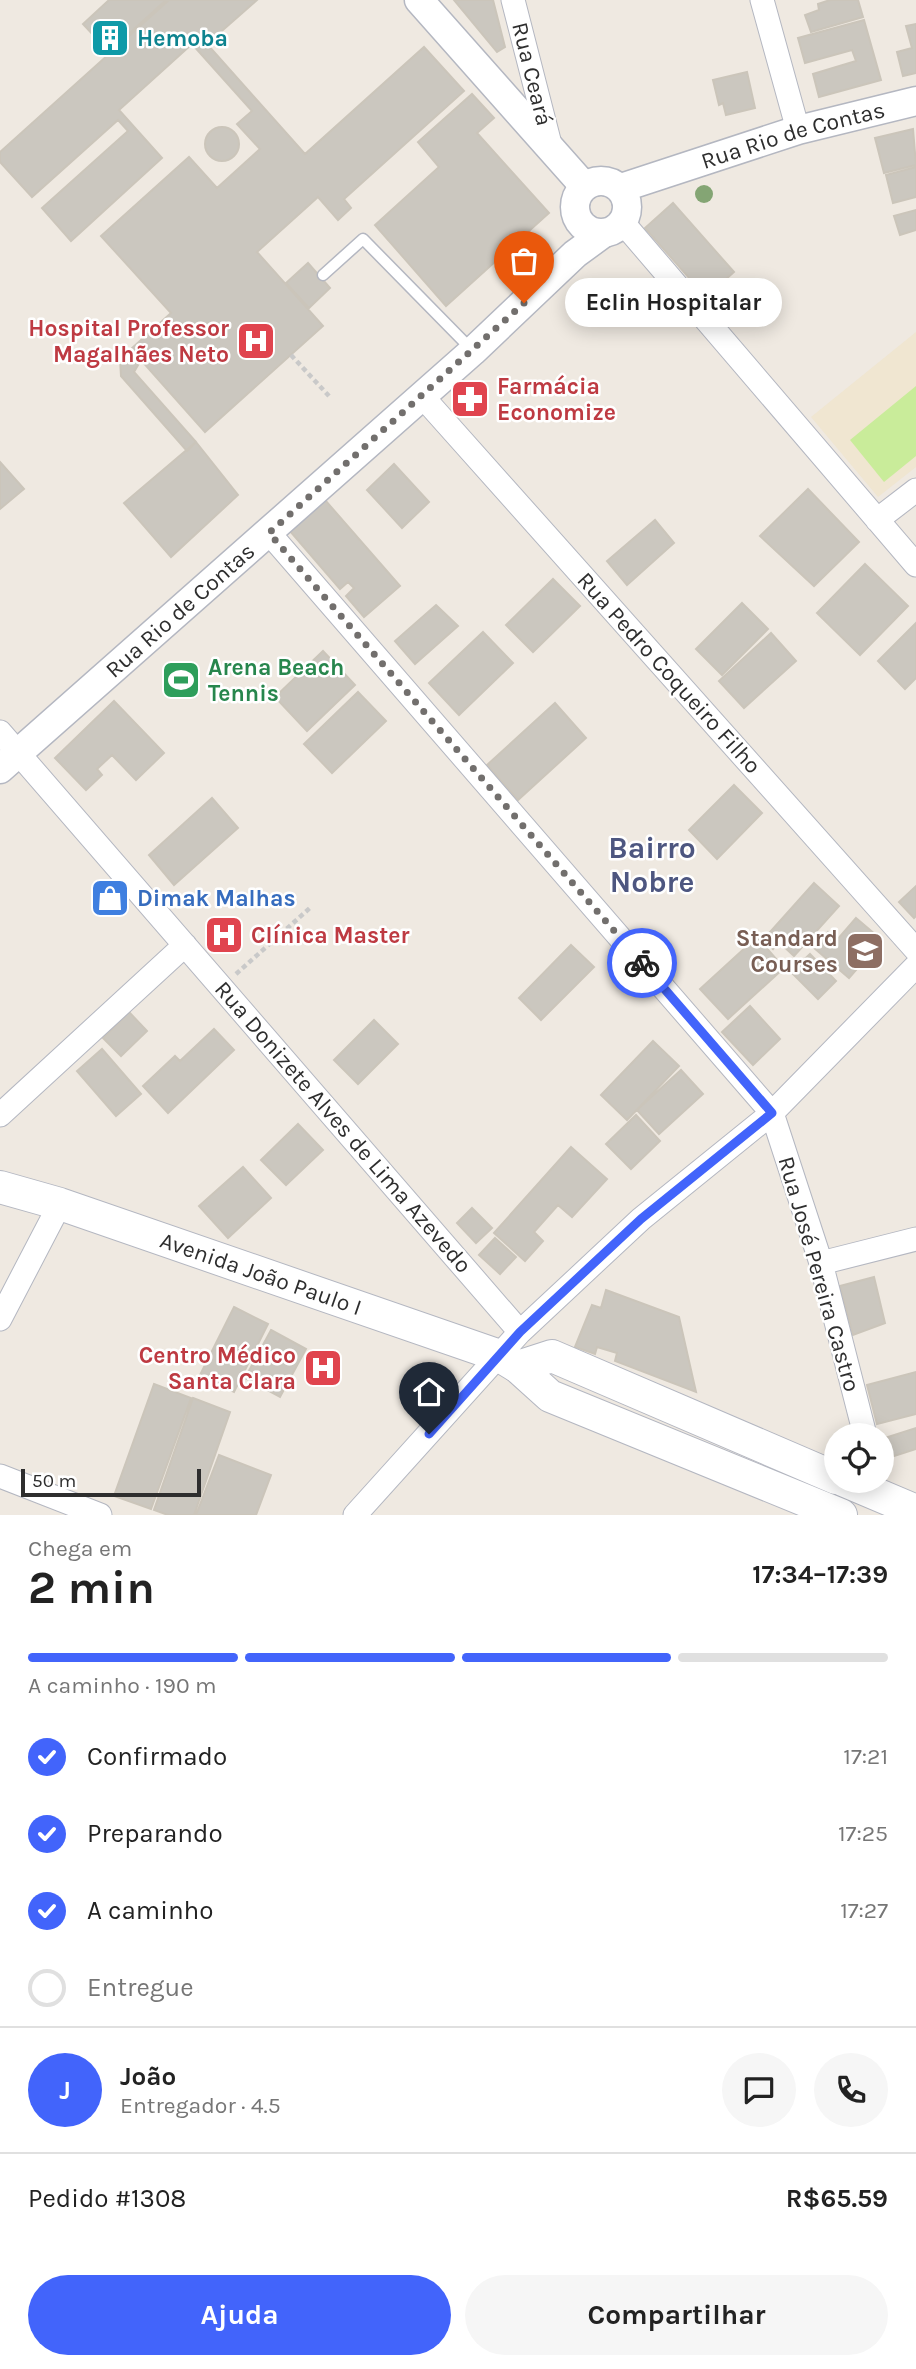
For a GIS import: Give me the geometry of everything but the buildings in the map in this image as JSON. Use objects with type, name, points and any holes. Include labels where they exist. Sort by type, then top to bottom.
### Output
[{"type":"main road","name":"Avenida João Paulo I","points":[[0,1187],[60,1204],[501,1365],[550,1396],[841,1515]]},
{"type":"main road","points":[[501,1365],[552,1356],[824,1473]]},
{"type":"main road","points":[[884,1493],[916,1511]]},
{"type":"street","points":[[419,0],[584,186]]},
{"type":"street","name":"Rua Ceará","points":[[513,0],[551,148]]},
{"type":"street","points":[[762,0],[798,131]]},
{"type":"street","name":"Rua Rio de Contas","points":[[621,188],[798,131],[916,101]]},
{"type":"street","name":"Rua Rio de Contas","points":[[6,751],[269,533],[473,351],[601,227],[671,171]]},
{"type":"street","points":[[601,227],[628,215],[621,188],[599,180],[584,186],[575,203],[601,227],[877,520],[916,565]]},
{"type":"street","name":"Rua Pedro Coqueiro Filho","points":[[422,396],[916,950]]},
{"type":"street","points":[[877,520],[916,490]]},
{"type":"street","points":[[269,533],[772,1113]]},
{"type":"street","name":"Rua Donizete Alves de Lima Azevedo","points":[[6,751],[222,986],[520,1332]]},
{"type":"street","points":[[0,1115],[185,945]]},
{"type":"street","points":[[355,1515],[501,1365],[520,1332],[641,1219],[772,1113],[916,966]]},
{"type":"street","name":"Rua José Pereira Castro","points":[[772,1113],[821,1263],[862,1423]]},
{"type":"street","points":[[0,1319],[60,1204]]},
{"type":"street","points":[[821,1263],[916,1239]]},
{"type":"street","points":[[0,1476],[100,1515]]},
{"type":"lane","points":[[323,275],[363,239],[473,351]]},
{"type":"path","points":[[291,355],[329,396]]},
{"type":"path","points":[[222,986],[311,907]]},
{"type":"shaded area","points":[[916,332],[916,467],[878,497],[811,417]]},
{"type":"green space","points":[[916,386],[916,456],[884,482],[850,440]]},
{"type":"way so far","points":[[524,303],[269,533],[642,963]]},
{"type":"place","name":"Hemoba","points":[[110,38]]},
{"type":"place","name":"Eclin Hospitalar","points":[[524,303]]},
{"type":"place","name":"Hospital Professor Magalhães Neto","points":[[256,341]]},
{"type":"place","name":"Farmácia Economize","points":[[470,399]]},
{"type":"place","name":"Arena Beach Tennis","points":[[181,680]]},
{"type":"place","name":"Dimak Malhas","points":[[110,898]]},
{"type":"place","name":"Clínica Master","points":[[224,935]]},
{"type":"place","name":"Standard Courses","points":[[865,951]]},
{"type":"place","name":"Centro Médico Santa Clara","points":[[323,1368]]},
{"type":"district","name":"Bairro Nobre","points":[[652,865]]},
{"type":"route","points":[[429,1434],[520,1332],[641,1219],[772,1113],[642,963]]}]
